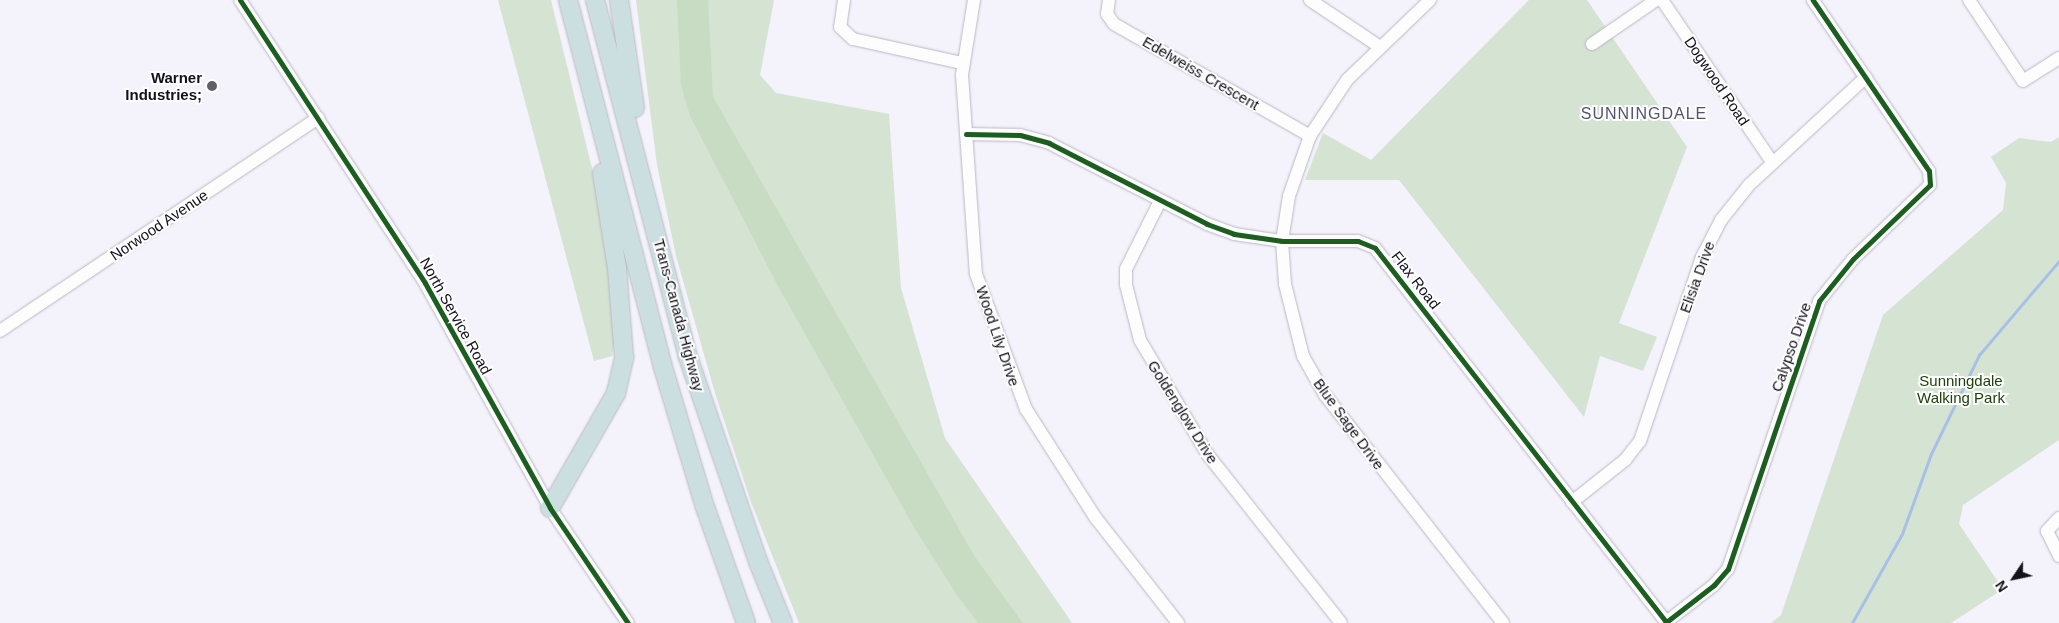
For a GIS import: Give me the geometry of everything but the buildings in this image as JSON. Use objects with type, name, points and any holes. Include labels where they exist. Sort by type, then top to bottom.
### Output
[{"type":"highway","name":"Trans-Canada Highway","points":[[568,0],[662,364],[705,507],[746,623]]},
{"type":"highway","name":"Trans-Canada Highway","points":[[595,0],[653,212],[687,354],[759,564],[783,623]]},
{"type":"highway","points":[[619,0],[653,212]]},
{"type":"highway","points":[[550,508],[616,393],[624,357],[617,268],[588,76]]},
{"type":"street","name":"North Service Road","points":[[240,0],[425,283],[550,508],[628,623]]},
{"type":"street","points":[[844,0],[840,27],[853,39],[962,63]]},
{"type":"street","name":"Wood Lily Drive","points":[[974,0],[962,63],[976,274],[1021,401],[1095,517],[1178,623]]},
{"type":"street","name":"Edelweiss Crescent","points":[[1109,0],[1107,14],[1114,24],[1310,136]]},
{"type":"street","points":[[1310,0],[1380,47]]},
{"type":"street","name":"Blue Sage Drive","points":[[1430,0],[1380,47],[1337,92],[1310,136],[1291,187],[1282,241],[1284,284],[1291,318],[1303,356],[1318,383],[1503,623]]},
{"type":"street","points":[[1592,44],[1656,0]]},
{"type":"street","name":"Dogwood Road","points":[[1662,0],[1772,162]]},
{"type":"street","name":"Calypso Drive","points":[[1665,622],[1714,585],[1728,569],[1819,301],[1853,259],[1930,184],[1929,171],[1814,0]]},
{"type":"street","points":[[1969,0],[2023,81],[2059,58]]},
{"type":"street","name":"Elisia Drive","points":[[1572,502],[1636,448],[1710,238],[1734,203],[1772,162],[1866,77]]},
{"type":"street","name":"Norwood Avenue","points":[[0,331],[318,118]]},
{"type":"street","name":"Flax Road","points":[[966,134],[1035,138],[1063,149],[1160,201],[1220,230],[1282,241],[1358,242],[1375,248],[1665,622]]},
{"type":"street","name":"Goldenglow Drive","points":[[1160,201],[1126,269],[1126,285],[1140,340],[1208,455],[1341,623]]},
{"type":"street","points":[[2059,518],[2047,531],[2059,556]]},
{"type":"green space","points":[[498,0],[551,0],[596,185],[617,322],[612,356],[594,361]]},
{"type":"green space","points":[[636,0],[774,0],[760,75],[776,93],[889,114],[901,288],[945,438],[1072,623],[799,623],[751,502],[715,393],[676,256],[657,165]]},
{"type":"green space","points":[[677,0],[708,0],[713,97],[975,557],[1023,623],[978,623],[957,595],[915,529],[778,286],[690,116],[681,85]]},
{"type":"green space","points":[[1529,0],[1587,0],[1687,147],[1619,323],[1657,337],[1643,371],[1600,356],[1584,417],[1399,180],[1305,180],[1323,133],[1371,160]]},
{"type":"green space","name":"Sunningdale Walking Park","points":[[2059,137],[2059,440],[1963,505],[1959,524],[2003,589],[1951,623],[1771,623],[1781,615],[1883,315],[2003,210],[2006,183],[1991,157],[2019,138],[2051,142]]},
{"type":"waterway","points":[[1852,623],[1902,534],[1931,454],[1979,355],[2059,261]]},
{"type":"cycle path","points":[[240,0],[425,283],[550,508],[628,623]]},
{"type":"cycle path","points":[[1665,623],[1714,585],[1728,569],[1819,301],[1853,259],[1930,185],[1929,171],[1813,0]]},
{"type":"cycle path","points":[[966,134],[1020,135],[1049,143],[1207,224],[1234,234],[1282,241],[1358,241],[1375,248],[1666,622]]},
{"type":"place","name":"Warner Industries;","points":[[212,86]]},
{"type":"district","name":"SUNNINGDALE","points":[[1644,114]]}]
